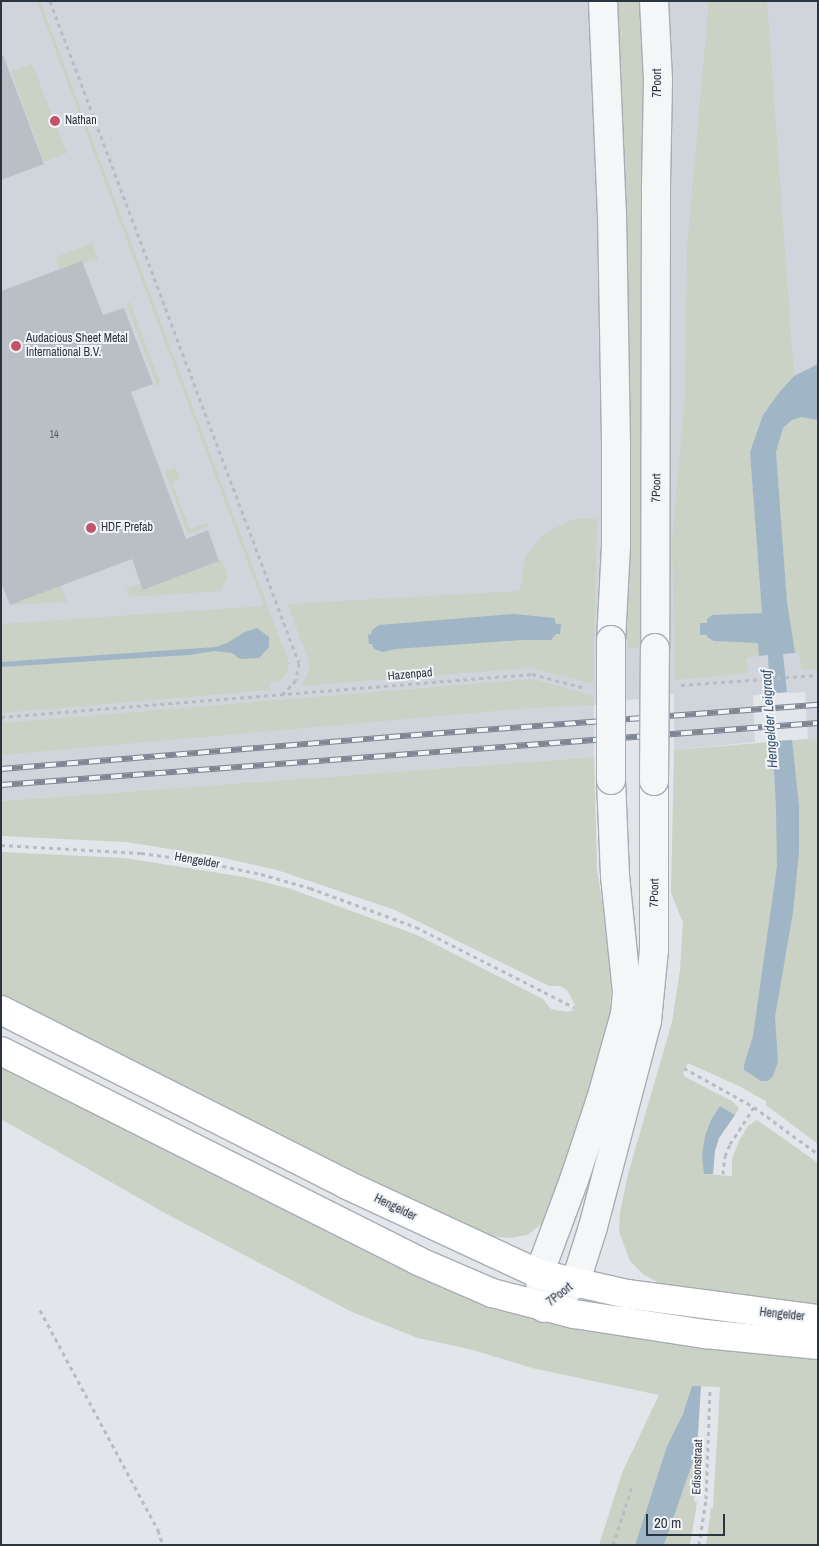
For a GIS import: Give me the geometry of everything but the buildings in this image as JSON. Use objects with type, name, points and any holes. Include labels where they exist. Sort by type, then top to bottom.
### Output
[{"type":"main road","name":"Hengelder","points":[[1,1010],[345,1184],[539,1274],[575,1284],[670,1301],[818,1319]]},
{"type":"main road","name":"Hengelder","points":[[1,1051],[418,1261],[492,1293],[544,1308],[705,1334],[818,1345]]},
{"type":"street","name":"7Poort","points":[[603,1],[612,213],[616,447],[616,546],[611,640],[611,780],[615,876],[627,992],[625,1014],[602,1096],[539,1274],[544,1308],[575,1284],[593,1228],[647,1021],[654,958],[657,456],[656,190],[658,81],[654,1]]},
{"type":"path","points":[[50,1],[299,663],[296,680],[283,694]]},
{"type":"path","name":"Hazenpad","points":[[1,717],[532,674],[594,690]]},
{"type":"path","points":[[672,685],[818,676]]},
{"type":"path","name":"Hengelder","points":[[1,845],[141,853],[199,861],[261,874],[310,888],[416,927],[574,1008]]},
{"type":"path","points":[[684,1068],[754,1107],[818,1154]]},
{"type":"path","points":[[723,1174],[725,1156],[730,1144],[754,1107]]},
{"type":"path","points":[[40,1310],[158,1530],[163,1545]]},
{"type":"path","name":"Edisonstraat","points":[[699,1545],[706,1498],[710,1390]]},
{"type":"path","points":[[613,1545],[632,1486]]},
{"type":"shaded area","points":[[1,1],[818,1],[818,742],[808,739],[805,692],[753,695],[755,742],[674,750],[674,694],[594,705],[594,757],[1,801]]},
{"type":"green space","points":[[37,1],[40,1],[287,658],[289,664],[286,674],[278,681],[270,682],[270,690],[1,713],[1,624],[264,606]]},
{"type":"green space","points":[[616,1],[639,1],[644,87],[641,648],[628,648],[628,640],[626,640],[626,287]]},
{"type":"green space","points":[[709,1],[767,1],[794,376],[763,415],[750,452],[762,613],[712,615],[707,623],[701,623],[714,641],[758,643],[759,656],[747,658],[748,673],[675,680],[672,539],[685,398],[687,247]]},
{"type":"green space","points":[[32,64],[67,153],[44,162],[11,71]]},
{"type":"green space","points":[[92,243],[98,259],[60,269],[56,257]]},
{"type":"green space","points":[[130,302],[161,385],[157,386],[126,303]]},
{"type":"green space","points":[[801,417],[818,420],[818,668],[802,670],[799,653],[795,653],[787,602],[776,452],[783,428],[792,420]]},
{"type":"green space","points":[[176,468],[180,479],[172,482],[190,529],[208,523],[209,526],[188,534],[165,472]]},
{"type":"green space","points":[[597,519],[593,684],[530,668],[302,686],[309,670],[309,663],[288,604],[520,591],[526,555],[544,534],[569,521]]},
{"type":"green space","points":[[222,560],[228,577],[220,591],[130,597],[126,589],[141,584],[144,590]]},
{"type":"green space","points":[[60,586],[67,602],[10,605]]},
{"type":"green space","points":[[533,679],[594,696],[594,705],[530,708],[1,755],[1,723]]},
{"type":"green space","points":[[808,739],[818,742],[818,1144],[766,1105],[766,1101],[741,1087],[688,1063],[683,1073],[685,1077],[732,1101],[739,1108],[735,1115],[720,1106],[704,1174],[732,1176],[732,1159],[739,1141],[748,1126],[757,1120],[818,1163],[818,1310],[663,1289],[663,1285],[644,1275],[630,1261],[619,1232],[620,1212],[628,1174],[672,1022],[680,970],[683,923],[671,893],[674,750]]},
{"type":"green space","points":[[594,757],[597,869],[611,961],[610,1042],[555,1206],[542,1224],[527,1235],[511,1238],[489,1236],[468,1230],[1,1000],[1,852],[124,858],[244,877],[291,889],[417,935],[543,999],[551,1009],[567,1012],[573,1010],[575,1005],[567,990],[560,986],[549,986],[395,910],[277,870],[220,857],[126,842],[1,836],[1,801]]},
{"type":"green space","points":[[1,1063],[413,1269],[818,1352],[818,1545],[706,1545],[711,1508],[713,1508],[720,1387],[693,1386],[683,1414],[667,1446],[635,1545],[599,1545],[622,1473],[659,1395],[532,1368],[473,1350],[418,1338],[352,1312],[163,1212],[1,1119]]},
{"type":"green space","points":[[697,1450],[694,1501],[697,1503],[690,1545],[664,1545]]},
{"type":"water","points":[[818,364],[818,420],[801,417],[792,420],[783,428],[776,452],[787,602],[795,653],[783,654],[799,806],[799,852],[793,912],[775,1017],[778,1062],[773,1076],[768,1081],[761,1081],[744,1070],[744,1065],[753,1036],[777,866],[768,655],[759,656],[758,643],[714,641],[707,637],[707,635],[700,635],[700,623],[707,623],[707,619],[712,615],[762,613],[750,452],[763,415],[778,394],[794,376]]},
{"type":"water","points":[[514,614],[554,618],[556,624],[561,624],[560,634],[556,634],[551,640],[522,640],[396,649],[383,652],[374,649],[372,644],[369,644],[368,635],[379,625]]},
{"type":"water","points":[[257,628],[269,637],[269,647],[259,658],[240,659],[232,653],[215,651],[189,655],[1,667],[1,662],[216,647]]},
{"type":"water","points":[[720,1106],[735,1115],[719,1138],[715,1151],[713,1174],[704,1174],[702,1155],[705,1136],[711,1120]]},
{"type":"water","points":[[692,1386],[701,1386],[697,1450],[664,1545],[635,1545],[667,1446],[683,1414]]},
{"type":"pier","points":[[789,692],[794,740],[769,741],[768,694]]},
{"type":"railway","points":[[1,769],[389,737],[818,705]]},
{"type":"railway","points":[[1,785],[818,723]]},
{"type":"place","name":"Nathan","points":[[55,121]]},
{"type":"place","name":"Audacious Sheet Metal International B.V.","points":[[16,346]]},
{"type":"place","name":"HDF Prefab","points":[[91,528]]},
{"type":"water label","name":"Hengelder Leigraaf","points":[[769,719]]}]
